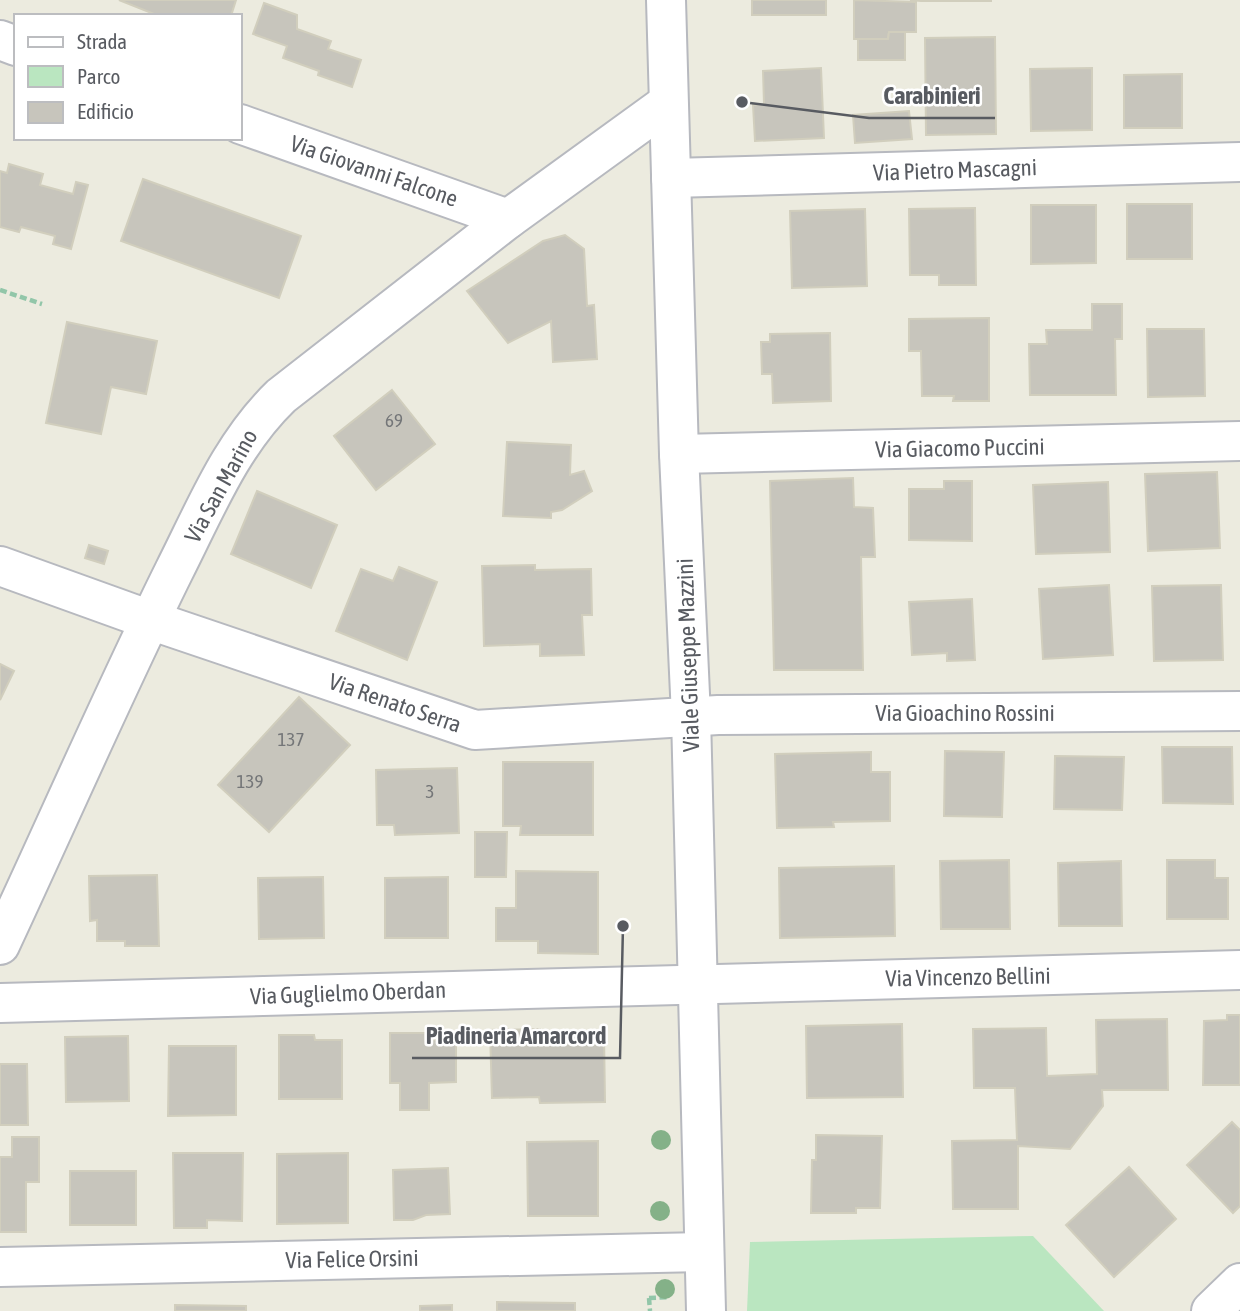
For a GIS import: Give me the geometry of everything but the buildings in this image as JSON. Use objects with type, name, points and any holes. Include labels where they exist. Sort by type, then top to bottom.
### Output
[{"type":"street","name":"Viale Giuseppe Mazzini","points":[[666,0],[679,454],[691,716],[704,1252],[692,1303]]},
{"type":"street","name":"Via San Marino","points":[[0,946],[150,620],[217,486],[242,441],[261,415],[281,396],[508,219],[668,103]]},
{"type":"street","name":"Via Giovanni Falcone","points":[[242,125],[508,219]]},
{"type":"street","name":"Via Pietro Mascagni","points":[[671,178],[1240,162]]},
{"type":"street","name":"Via Giacomo Puccini","points":[[679,454],[1240,441]]},
{"type":"street","name":"Via Renato Serra","points":[[0,566],[475,730],[691,716]]},
{"type":"street","name":"Via Gioachino Rossini","points":[[691,716],[1240,711]]},
{"type":"street","name":"Via Vincenzo Bellini","points":[[696,984],[1240,970]]},
{"type":"street","name":"Via Guglielmo Oberdan","points":[[0,1003],[696,984]]},
{"type":"street","name":"Via Felice Orsini","points":[[0,1267],[704,1252]]},
{"type":"path","points":[[0,290],[42,304]]},
{"type":"path","points":[[649,1289],[650,1311]]},
{"type":"path","points":[[649,1298],[692,1303]]},
{"type":"green space","points":[[1033,1236],[1104,1311],[747,1311],[750,1242]]},
{"type":"place","name":"Carabinieri","points":[[742,102]]},
{"type":"place","name":"Piadineria Amarcord","points":[[623,926]]}]
